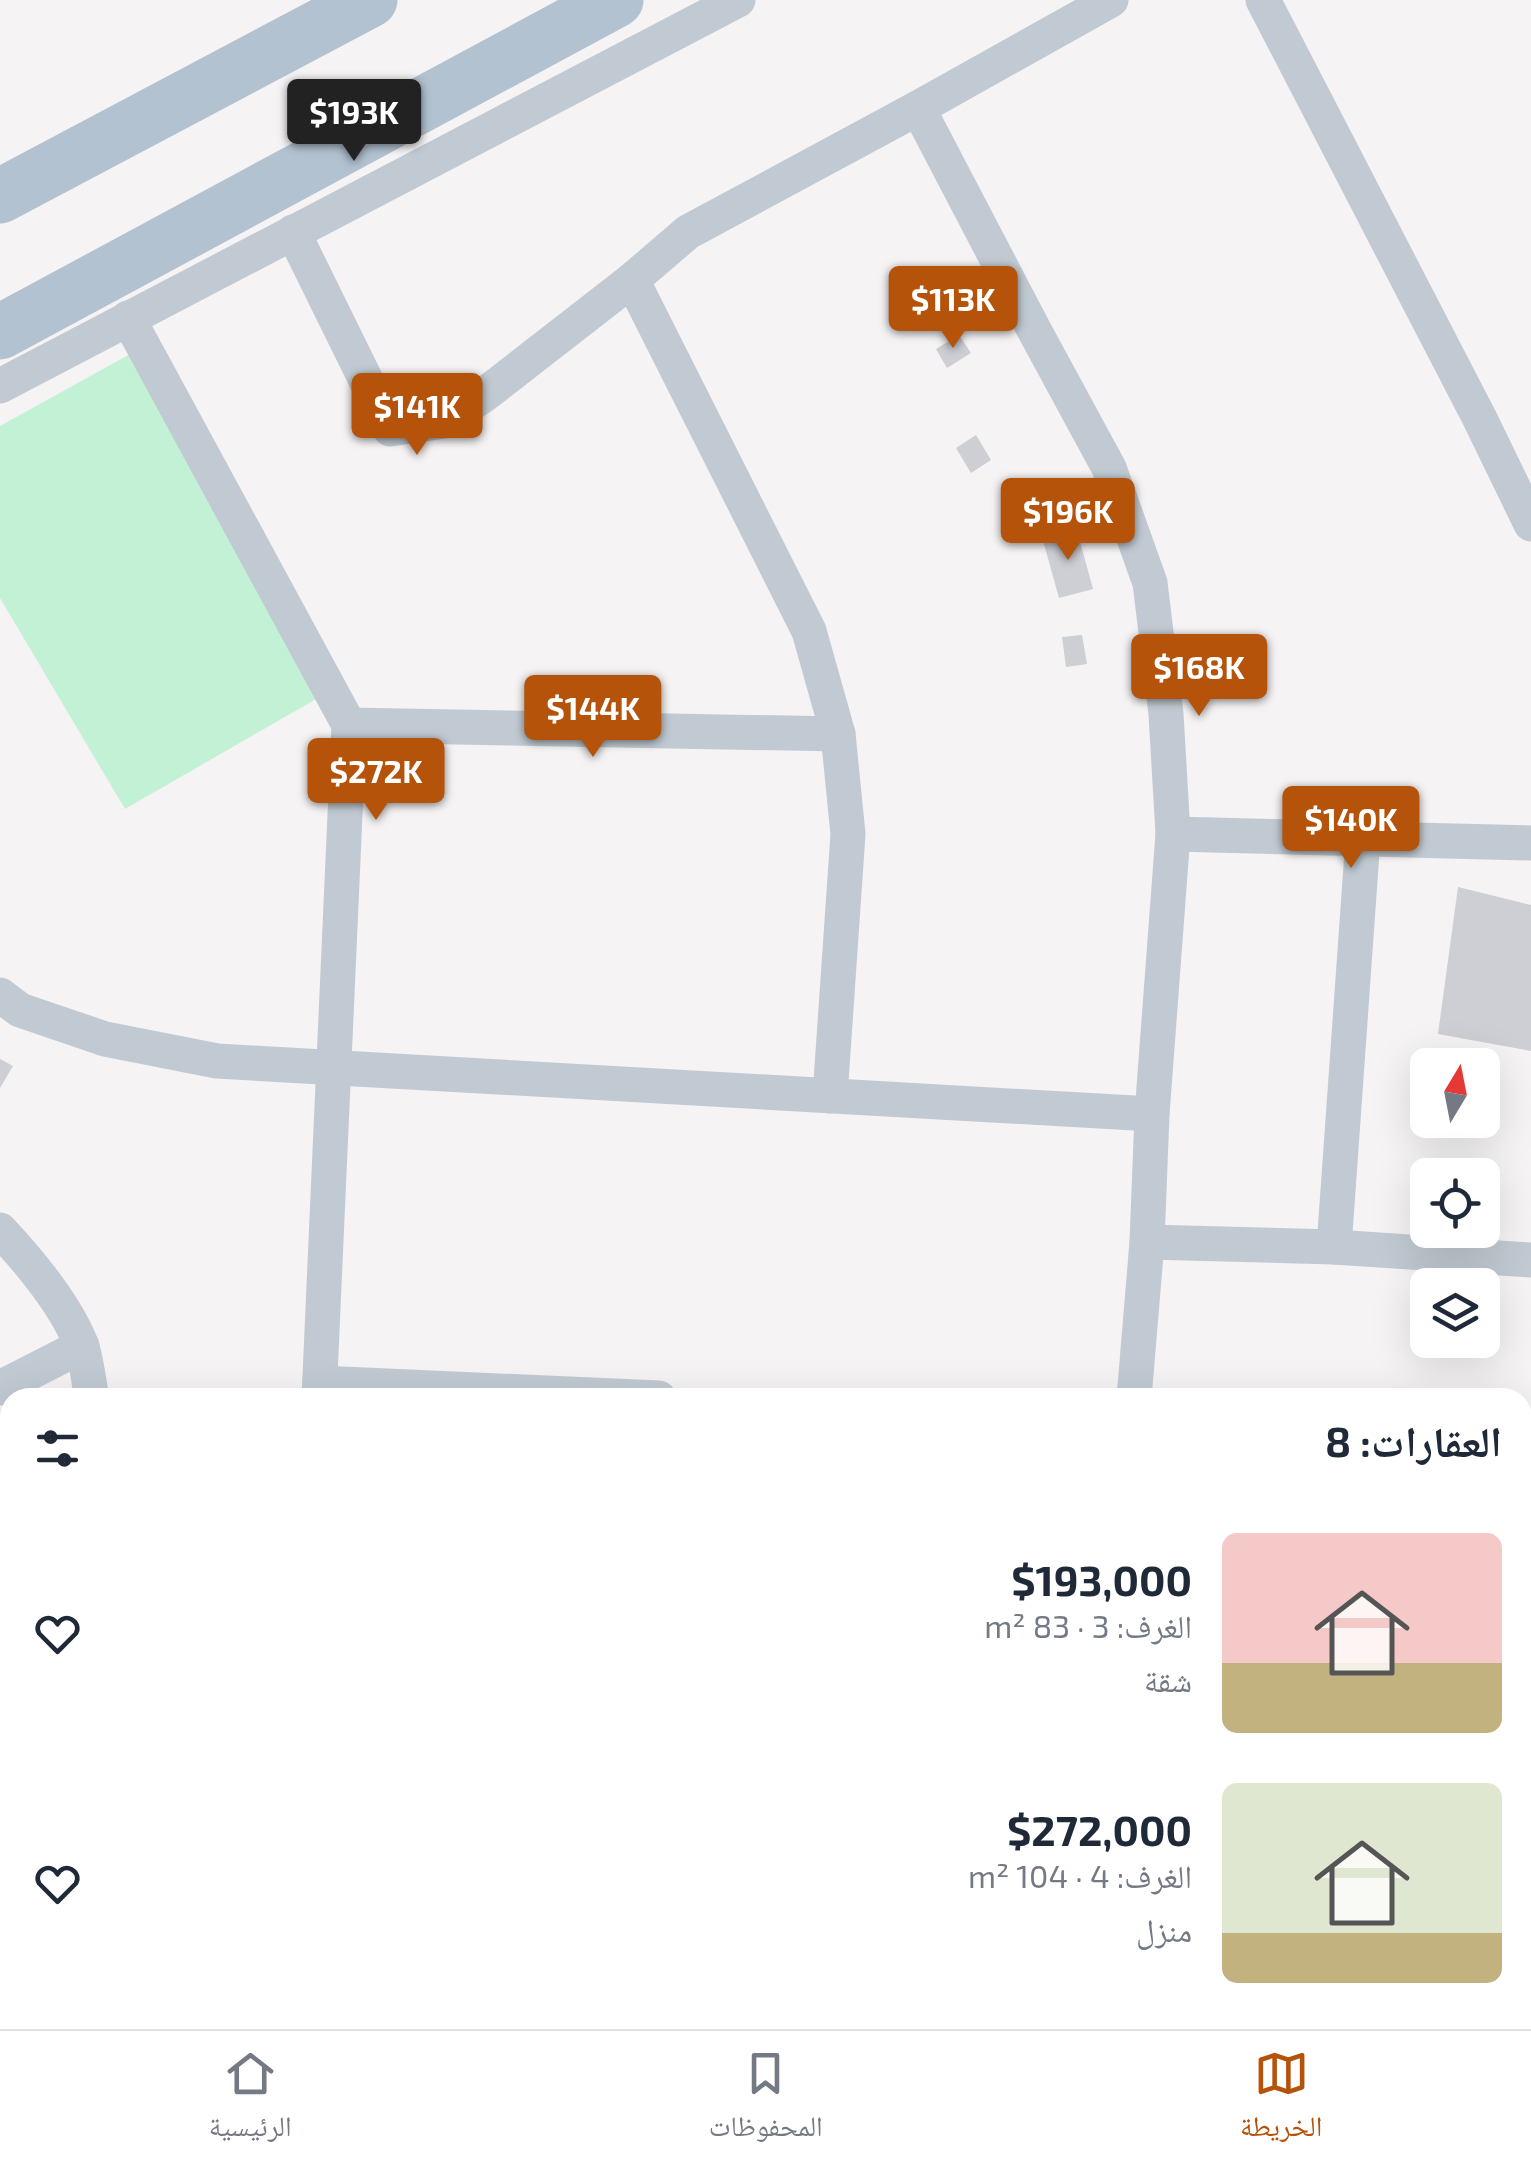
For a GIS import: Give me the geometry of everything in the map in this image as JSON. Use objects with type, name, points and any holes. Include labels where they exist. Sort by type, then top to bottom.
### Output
[{"type":"main road","points":[[0,196],[370,0]]},
{"type":"main road","points":[[0,332],[616,0]]},
{"type":"street","points":[[0,386],[738,0]]},
{"type":"street","points":[[293,232],[390,430],[445,420],[484,395],[688,232],[1111,0]]},
{"type":"street","points":[[1263,0],[1531,524]]},
{"type":"street","points":[[918,108],[1109,468],[1150,583],[1166,714],[1174,834],[1135,1388]]},
{"type":"street","points":[[632,280],[809,631],[838,734],[848,834],[830,1096]]},
{"type":"street","points":[[128,318],[348,725],[319,1388]]},
{"type":"street","points":[[348,725],[838,734]]},
{"type":"street","points":[[1174,834],[1531,843]]},
{"type":"street","points":[[1334,1248],[1363,838]]},
{"type":"street","points":[[0,995],[20,1010],[105,1039],[217,1061],[1152,1114]]},
{"type":"street","points":[[0,1230],[24,1254],[68,1318],[82,1346],[90,1388]]},
{"type":"street","points":[[1147,1242],[1531,1260]]},
{"type":"street","points":[[0,1388],[82,1346]]},
{"type":"green space","points":[[132,353],[316,699],[125,809],[0,598],[0,426]]},
{"type":"building","points":[[959,335],[971,353],[947,368],[936,349]]},
{"type":"building","points":[[976,435],[991,460],[971,473],[956,448]]},
{"type":"building","points":[[1076,527],[1093,589],[1059,598],[1042,537]]},
{"type":"building","points":[[1082,635],[1087,664],[1066,667],[1062,637]]},
{"type":"building","points":[[1458,887],[1531,905],[1531,1051],[1438,1034]]},
{"type":"building","points":[[0,1059],[13,1066],[0,1088]]}]
